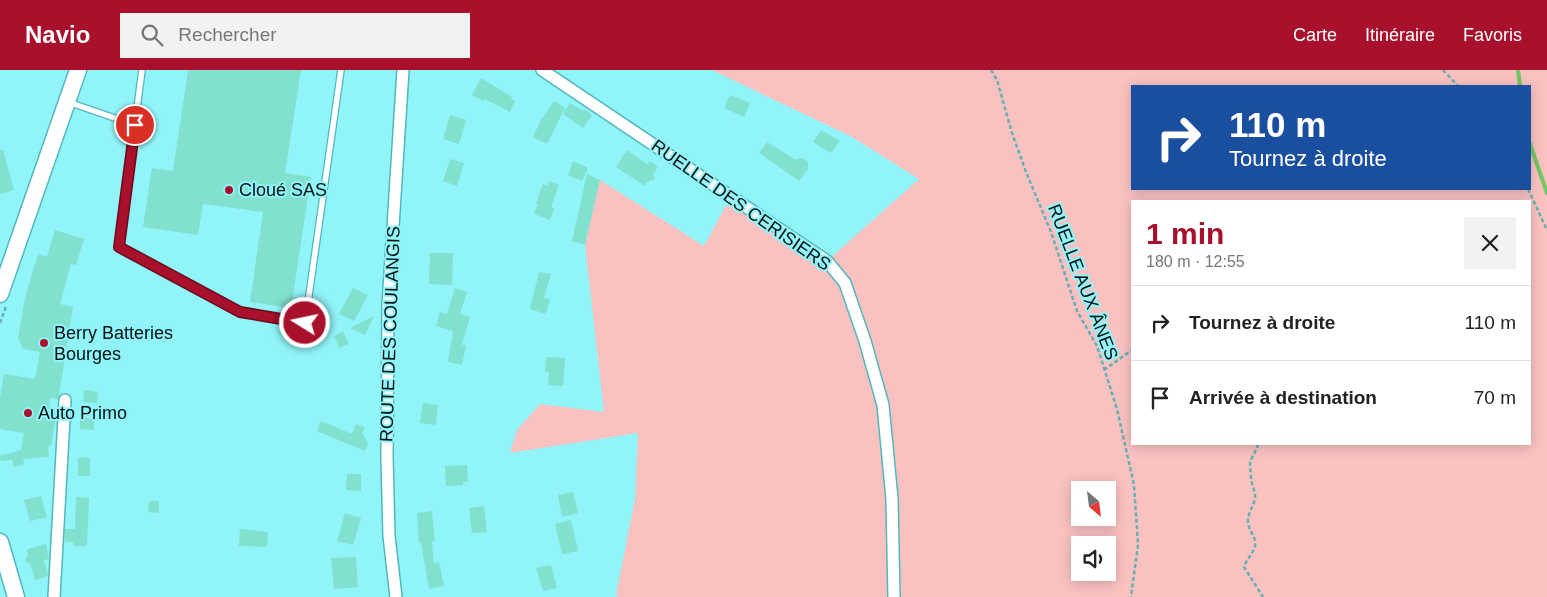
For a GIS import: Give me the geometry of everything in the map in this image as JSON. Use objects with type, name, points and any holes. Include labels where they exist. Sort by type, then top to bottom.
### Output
[{"type":"main road","points":[[0,294],[78,70]]},
{"type":"main road","points":[[0,542],[16,597]]},
{"type":"street","name":"ROUTE DES COULANGIS","points":[[396,597],[389,536],[387,457],[388,305],[403,70]]},
{"type":"street","name":"RUELLE DES CERISIERS","points":[[542,70],[827,261],[845,283],[865,341],[883,405],[892,499],[894,597]]},
{"type":"street","points":[[54,597],[65,400]]},
{"type":"lane","points":[[142,70],[119,247],[240,312],[305,323],[342,70]]},
{"type":"lane","points":[[67,102],[135,125]]},
{"type":"path","name":"RUELLE AUX ÂNES","points":[[991,70],[997,80],[1012,133],[1051,232],[1077,311],[1096,346],[1117,409],[1134,485],[1138,545],[1131,597]]},
{"type":"path","points":[[1443,70],[1457,85]]},
{"type":"path","points":[[1528,190],[1547,230]]},
{"type":"path","points":[[1104,370],[1131,351]]},
{"type":"path","points":[[1258,445],[1250,464],[1252,470],[1250,478],[1253,482],[1255,499],[1249,514],[1248,523],[1256,545],[1244,567],[1263,597]]},
{"type":"shaded area","points":[[712,70],[1547,70],[1547,597],[619,597],[616,595],[635,499],[638,433],[510,453],[517,430],[540,404],[604,412],[585,245],[600,180],[704,246],[731,196],[827,261],[919,179],[852,137]]},
{"type":"building","name":"Cloué SAS","points":[[188,70],[301,70],[285,173],[311,177],[291,308],[250,302],[263,212],[203,204],[198,235],[143,227],[152,168],[173,171]]},
{"type":"building","points":[[481,78],[512,97],[511,99],[515,101],[510,112],[485,99],[484,101],[472,95]]},
{"type":"building","points":[[730,95],[750,103],[744,117],[724,108]]},
{"type":"building","points":[[554,101],[565,108],[547,144],[533,137],[541,120]]},
{"type":"building","points":[[570,103],[592,115],[583,128],[563,114]]},
{"type":"building","points":[[450,115],[466,120],[459,144],[443,139]]},
{"type":"building","points":[[821,130],[840,141],[831,153],[813,142]]},
{"type":"building","points":[[767,142],[796,160],[797,158],[802,158],[808,162],[808,169],[799,181],[759,153]]},
{"type":"building","points":[[0,150],[3,150],[14,190],[0,194]]},
{"type":"building","points":[[627,150],[647,164],[650,161],[658,167],[653,174],[655,179],[647,182],[645,186],[616,167]]},
{"type":"building","points":[[450,159],[464,163],[457,186],[443,181]]},
{"type":"building","points":[[573,161],[588,168],[582,181],[568,175]]},
{"type":"building","points":[[587,174],[600,180],[585,245],[572,241]]},
{"type":"building","points":[[549,181],[559,185],[551,207],[554,208],[550,220],[534,214],[543,184],[548,186]]},
{"type":"building","points":[[55,230],[84,239],[76,265],[71,264],[60,304],[73,307],[58,399],[50,398],[49,409],[57,411],[51,446],[48,446],[49,457],[23,459],[24,464],[14,467],[12,460],[1,461],[0,456],[21,450],[24,433],[0,429],[0,398],[4,374],[35,379],[40,352],[23,349],[18,338],[25,298],[38,254],[47,257]]},
{"type":"building","points":[[430,253],[453,253],[452,285],[429,284]]},
{"type":"building","points":[[539,272],[551,274],[544,298],[550,299],[546,314],[530,309]]},
{"type":"building","points":[[353,288],[368,295],[354,321],[339,314]]},
{"type":"building","points":[[455,288],[467,292],[460,314],[470,317],[462,345],[466,345],[462,365],[448,362],[453,331],[436,326],[440,312],[447,314]]},
{"type":"building","points":[[374,316],[365,335],[350,328]]},
{"type":"building","points":[[343,331],[349,344],[339,348],[334,336]]},
{"type":"building","points":[[546,357],[565,358],[563,386],[548,385],[549,372],[545,372]]},
{"type":"building","points":[[84,390],[98,392],[97,403],[83,402]]},
{"type":"building","points":[[423,403],[438,405],[436,425],[420,423]]},
{"type":"building","points":[[80,416],[94,420],[94,430],[80,429]]},
{"type":"building","points":[[321,421],[352,434],[356,424],[365,427],[362,433],[368,443],[365,451],[317,431]]},
{"type":"building","points":[[78,457],[90,458],[90,476],[78,476]]},
{"type":"building","points":[[467,465],[468,482],[463,482],[463,485],[446,486],[445,466]]},
{"type":"building","points":[[347,474],[361,474],[361,491],[346,490]]},
{"type":"building","points":[[573,492],[578,513],[562,517],[558,495]]},
{"type":"building","points":[[41,496],[47,517],[30,521],[24,500]]},
{"type":"building","points":[[76,497],[89,498],[87,546],[73,546],[73,542],[65,542],[65,529],[75,529]]},
{"type":"building","points":[[149,501],[159,501],[159,513],[148,512]]},
{"type":"building","points":[[484,506],[487,532],[472,533],[469,508]]},
{"type":"building","points":[[432,511],[435,541],[432,542],[434,564],[439,562],[444,586],[429,589],[421,543],[419,543],[417,513]]},
{"type":"building","points":[[345,513],[361,518],[353,545],[337,541]]},
{"type":"building","points":[[571,520],[578,551],[562,554],[555,524]]},
{"type":"building","points":[[240,529],[268,532],[267,547],[239,546]]},
{"type":"building","points":[[46,544],[49,559],[44,560],[48,576],[35,580],[29,563],[25,561],[28,555],[27,551],[28,549]]},
{"type":"building","points":[[356,557],[358,587],[334,589],[331,558]]},
{"type":"building","points":[[551,565],[557,588],[543,591],[536,568]]},
{"type":"waterway","points":[[1518,70],[1520,85]]},
{"type":"waterway","points":[[1531,147],[1547,193]]},
{"type":"place","name":"Cloué SAS","points":[[229,190]]},
{"type":"place","name":"Berry Batteries Bourges","points":[[44,343]]},
{"type":"place","name":"Auto Primo","points":[[28,413]]},
{"type":"route","points":[[135,125],[119,247],[240,312],[305,323]]}]
